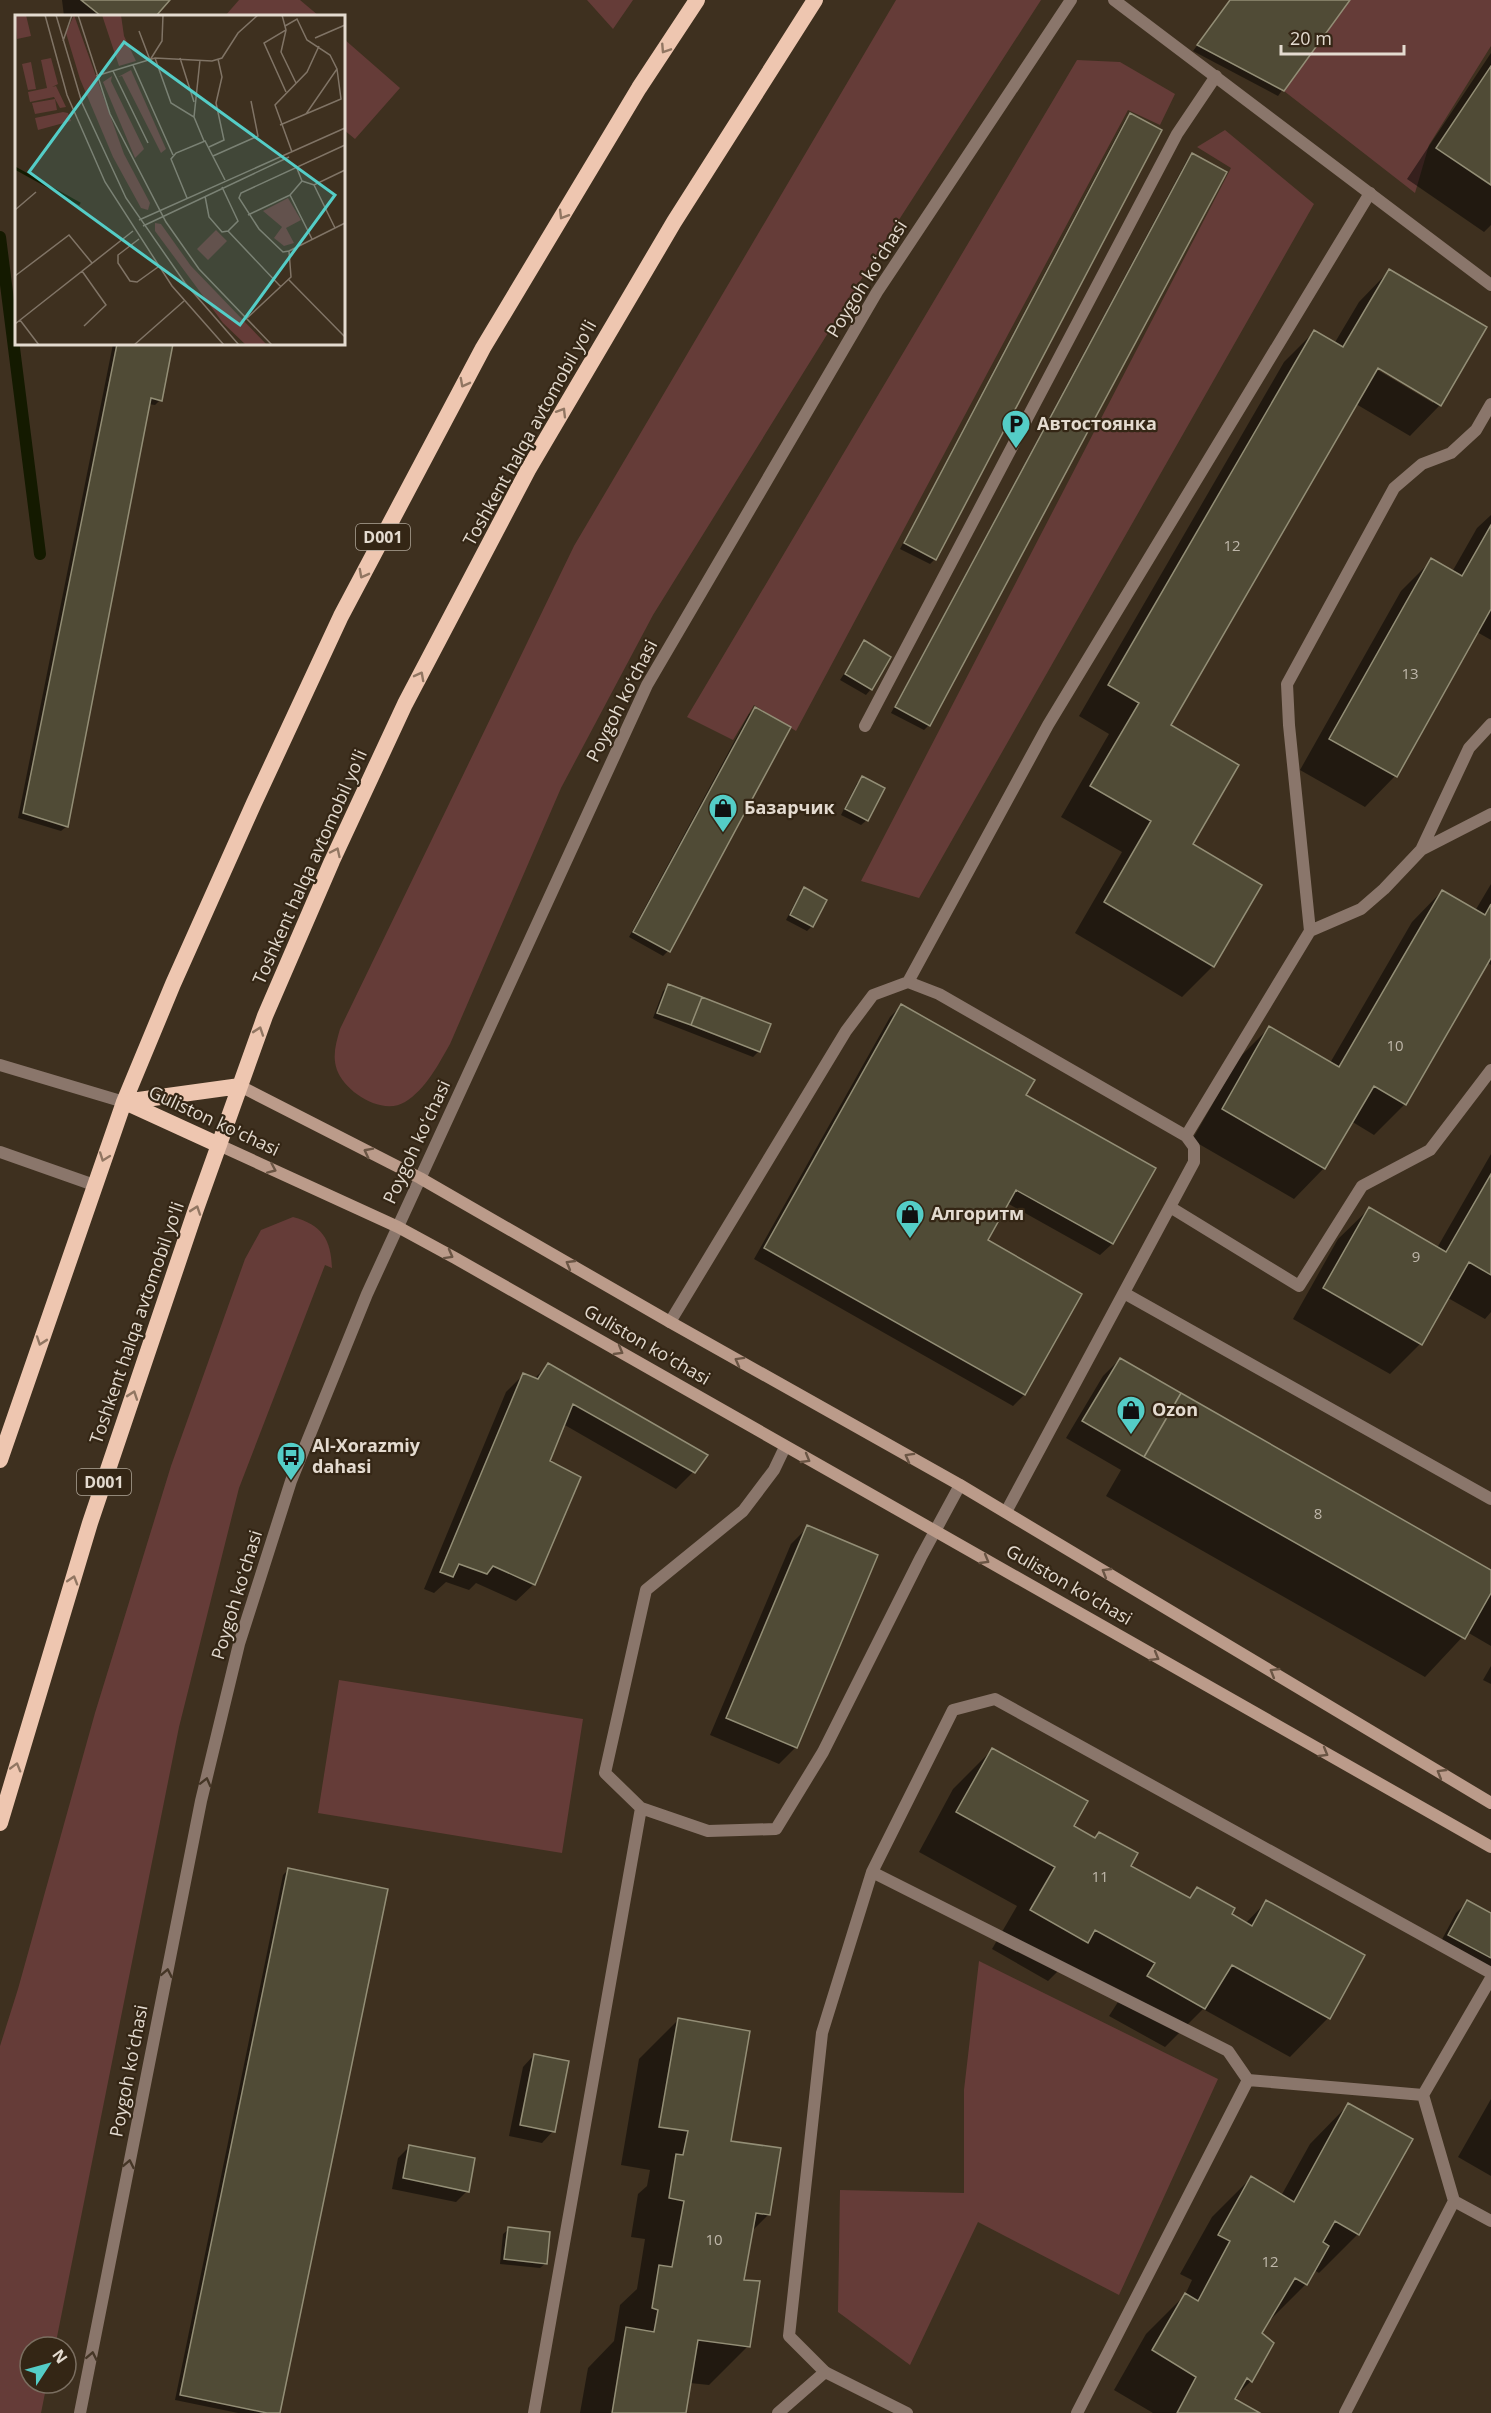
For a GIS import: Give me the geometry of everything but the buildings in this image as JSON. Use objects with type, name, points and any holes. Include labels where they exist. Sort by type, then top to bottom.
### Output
[{"type":"highway","name":"D001","points":[[0,1460],[124,1102],[254,803],[341,616],[483,348],[639,88],[697,0]]},
{"type":"highway","name":"Toshkent halqa avtomobil yo'li","points":[[0,1823],[90,1523],[219,1145],[265,1016],[332,861],[391,735],[528,470],[674,222],[815,0]]},
{"type":"highway","name":"Guliston ko'chasi","points":[[124,1102],[240,1086]]},
{"type":"highway","name":"Guliston ko'chasi","points":[[124,1102],[219,1145]]},
{"type":"main road","name":"Guliston ko'chasi","points":[[240,1086],[420,1178],[960,1485],[1491,1803]]},
{"type":"main road","name":"Guliston ko'chasi","points":[[219,1145],[398,1227],[1491,1847]]},
{"type":"street","name":"Poygoh koʻchasi","points":[[80,2413],[201,1801],[239,1644],[291,1481],[367,1294],[647,685],[878,292],[1071,0]]},
{"type":"street","points":[[1114,0],[1491,285]]},
{"type":"street","points":[[865,726],[1177,134],[1216,76]]},
{"type":"street","points":[[670,1322],[846,1030],[873,995],[908,982],[1048,725],[1370,194]]},
{"type":"street","points":[[1310,931],[1289,725],[1287,684],[1394,488],[1422,464],[1451,453],[1476,430],[1491,404]]},
{"type":"street","points":[[1422,850],[1469,748],[1491,724]]},
{"type":"street","points":[[1186,1136],[1310,931],[1361,909],[1422,850],[1491,814]]},
{"type":"street","points":[[908,982],[939,994],[1186,1136],[1194,1147],[1194,1162],[1006,1512]]},
{"type":"street","points":[[0,1065],[124,1102]]},
{"type":"street","points":[[1170,1208],[1299,1286],[1362,1186],[1430,1150],[1491,1070]]},
{"type":"street","points":[[0,1152],[94,1185]]},
{"type":"street","points":[[1124,1293],[1491,1499]]},
{"type":"street","points":[[785,1447],[774,1470],[743,1511],[646,1590],[605,1773],[641,1808],[708,1831],[776,1829],[823,1752],[934,1531],[960,1485]]},
{"type":"street","points":[[907,2413],[825,2372],[789,2336],[822,2033],[872,1872],[952,1710],[995,1699],[1491,1976],[1423,2095],[1454,2201],[1345,2413]]},
{"type":"street","points":[[534,2413],[641,1808]]},
{"type":"street","points":[[872,1872],[1228,2051],[1248,2080]]},
{"type":"street","points":[[1248,2080],[1423,2095]]},
{"type":"street","points":[[1077,2413],[1248,2080]]},
{"type":"street","points":[[1454,2201],[1491,2221]]},
{"type":"street","points":[[778,2413],[825,2372]]},
{"type":"shaded area","points":[[239,0],[300,0],[318,15],[226,15]]},
{"type":"shaded area","points":[[587,0],[633,0],[613,29]]},
{"type":"shaded area","points":[[896,0],[1041,0],[882,246],[653,615],[561,788],[450,1044],[436,1068],[419,1090],[405,1102],[396,1106],[375,1104],[348,1086],[337,1070],[335,1055],[340,1029],[574,546]]},
{"type":"shaded area","points":[[1350,0],[1491,0],[1491,46],[1429,145],[1415,193],[1284,91]]},
{"type":"shaded area","points":[[345,40],[400,88],[355,139],[345,131]]},
{"type":"shaded area","points":[[1077,60],[1120,62],[1175,94],[1160,125],[1128,110],[796,731],[754,705],[733,740],[687,717]]},
{"type":"shaded area","points":[[1225,130],[1314,204],[919,898],[861,881],[1231,168],[1197,147]]},
{"type":"shaded area","points":[[293,1217],[311,1224],[327,1241],[332,1268],[325,1265],[239,1488],[179,1727],[57,2335],[18,2335],[18,2395],[45,2395],[41,2413],[0,2413],[0,2046],[95,1713],[171,1466],[245,1259],[261,1230]]},
{"type":"shaded area","points":[[339,1680],[583,1719],[562,1853],[318,1813]]},
{"type":"shaded area","points":[[979,1961],[1218,2079],[1119,2295],[978,2222],[910,2365],[838,2312],[840,2190],[964,2193],[964,2090]]},
{"type":"waterway","points":[[0,237],[40,554]]},
{"type":"place","name":"Автостоянка","points":[[1016,450]]},
{"type":"place","name":"Базарчик","points":[[723,834]]},
{"type":"place","name":"Алгоритм","points":[[910,1240]]},
{"type":"place","name":"Ozon","points":[[1131,1436]]},
{"type":"place","name":"Al-Xorazmiy dahasi","points":[[291,1482]]}]
